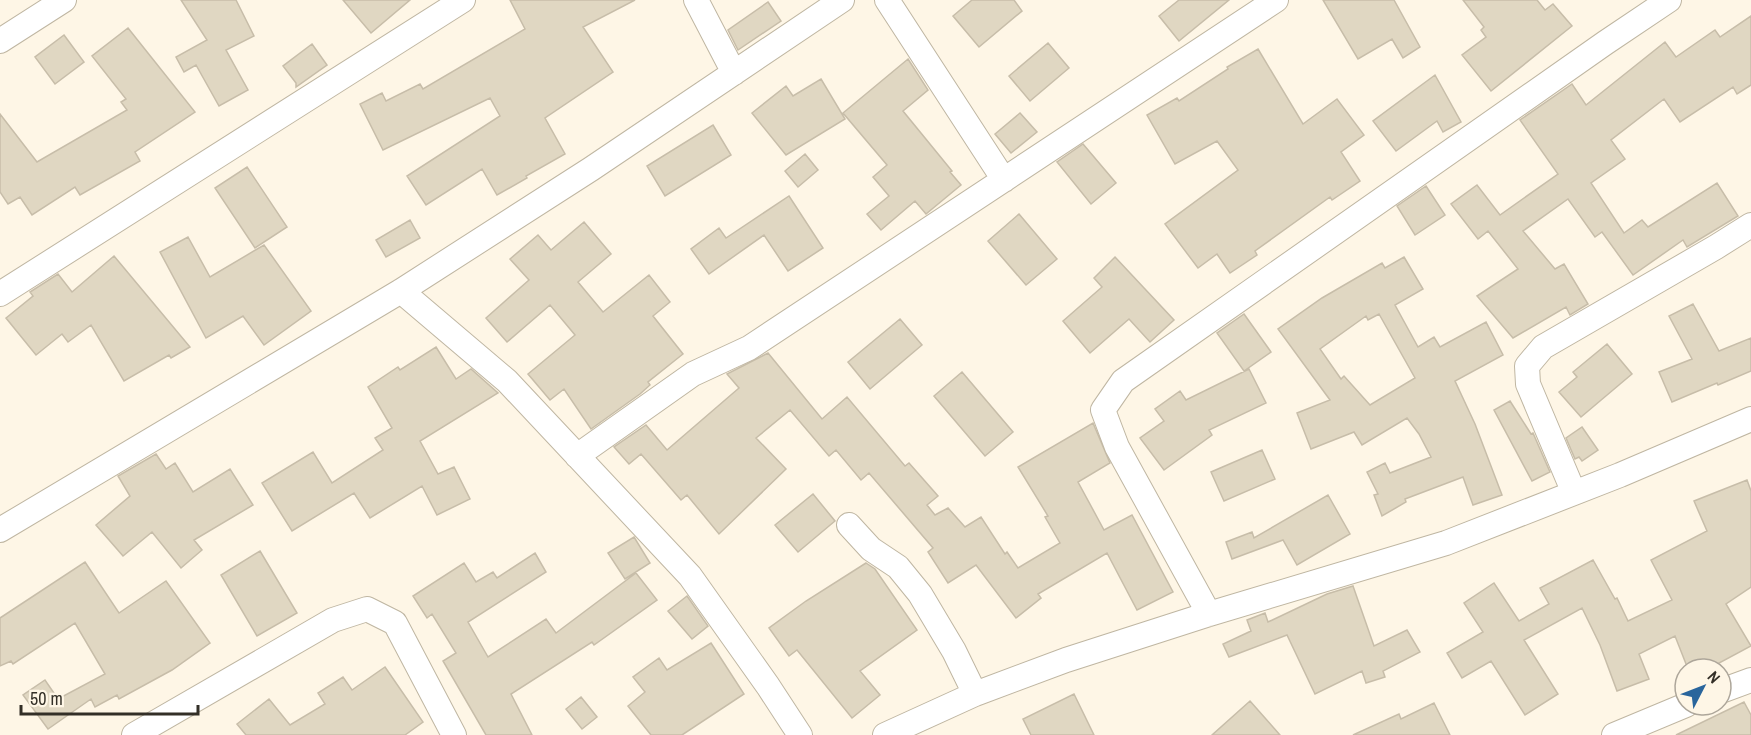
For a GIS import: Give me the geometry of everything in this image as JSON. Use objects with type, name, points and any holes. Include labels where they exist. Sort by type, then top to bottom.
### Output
[{"type":"street","points":[[0,41],[64,0]]},
{"type":"street","points":[[0,294],[462,0]]},
{"type":"street","points":[[696,0],[734,73]]},
{"type":"street","points":[[0,530],[401,291],[591,169],[842,0]]},
{"type":"street","points":[[886,0],[1004,180]]},
{"type":"street","points":[[577,456],[693,374],[749,348],[1276,0]]},
{"type":"street","points":[[1209,614],[1117,447],[1103,410],[1123,381],[1669,0]]},
{"type":"street","points":[[1574,493],[1528,384],[1527,366],[1543,347],[1751,225]]},
{"type":"street","points":[[401,291],[507,381],[690,576],[800,735]]},
{"type":"street","points":[[885,735],[975,694],[1066,660],[1209,614],[1446,543],[1574,493],[1751,419]]},
{"type":"street","points":[[849,525],[871,549],[898,567],[920,594],[954,651],[975,694]]},
{"type":"street","points":[[134,735],[333,620],[367,609],[395,623],[454,735]]},
{"type":"street","points":[[1614,735],[1673,710]]},
{"type":"building","points":[[181,0],[236,0],[254,36],[226,50],[248,90],[219,106],[196,65],[184,72],[176,57],[207,40]]},
{"type":"building","points":[[343,0],[410,0],[371,33]]},
{"type":"building","points":[[510,0],[635,0],[583,27],[613,72],[545,118],[565,154],[497,195],[482,169],[426,205],[407,176],[500,116],[490,98],[383,150],[360,104],[382,93],[386,101],[420,84],[423,89],[525,29]]},
{"type":"building","points":[[972,0],[1014,0],[1022,11],[979,47],[953,16]]},
{"type":"building","points":[[1179,0],[1229,0],[1179,41],[1159,16]]},
{"type":"building","points":[[1323,0],[1394,0],[1420,47],[1403,58],[1392,39],[1358,59]]},
{"type":"building","points":[[1463,0],[1537,0],[1545,10],[1553,4],[1572,26],[1491,91],[1462,55],[1486,37],[1481,30],[1484,27]]},
{"type":"building","points":[[768,2],[781,21],[738,50],[728,30]]},
{"type":"building","points":[[1751,16],[1751,85],[1737,94],[1733,87],[1680,122],[1664,99],[1611,140],[1625,159],[1591,183],[1624,233],[1642,220],[1648,227],[1717,183],[1738,216],[1687,247],[1683,240],[1633,275],[1602,232],[1595,237],[1568,199],[1523,231],[1555,269],[1564,264],[1588,304],[1570,315],[1566,307],[1513,338],[1477,296],[1518,269],[1488,231],[1478,239],[1451,204],[1477,185],[1500,215],[1558,174],[1520,120],[1572,84],[1586,105],[1665,42],[1676,57],[1715,30],[1720,37]]},
{"type":"building","points":[[128,28],[195,112],[135,152],[140,161],[80,195],[75,187],[32,215],[20,197],[8,204],[0,192],[0,114],[37,162],[127,110],[121,102],[126,99],[92,56]]},
{"type":"building","points":[[64,35],[84,62],[55,84],[35,57]]},
{"type":"building","points":[[1048,43],[1069,68],[1030,101],[1009,76]]},
{"type":"building","points":[[312,44],[327,65],[296,87],[296,83],[283,66]]},
{"type":"building","points":[[1258,49],[1303,124],[1337,99],[1364,135],[1341,152],[1360,181],[1332,200],[1330,197],[1255,251],[1257,255],[1230,273],[1217,254],[1198,268],[1165,224],[1238,170],[1217,141],[1175,164],[1147,115],[1177,98],[1179,101],[1228,69],[1227,67]]},
{"type":"building","points":[[908,59],[928,90],[903,111],[961,185],[926,214],[915,201],[881,230],[867,214],[889,196],[873,177],[887,165],[843,113]]},
{"type":"building","points":[[1435,75],[1461,122],[1443,132],[1437,121],[1396,151],[1373,121]]},
{"type":"building","points":[[821,79],[845,119],[786,155],[752,113],[786,86],[793,96]]},
{"type":"building","points":[[1020,113],[1037,132],[1011,153],[995,134]]},
{"type":"building","points":[[713,125],[731,155],[665,196],[647,166]]},
{"type":"building","points":[[1083,144],[1116,183],[1091,204],[1057,162]]},
{"type":"building","points":[[805,154],[818,170],[798,187],[785,171]]},
{"type":"building","points":[[247,167],[287,227],[255,248],[215,188]]},
{"type":"building","points":[[1426,186],[1445,215],[1415,235],[1397,206]]},
{"type":"building","points":[[789,196],[823,248],[788,271],[764,235],[709,274],[691,249],[719,228],[726,238]]},
{"type":"building","points":[[1019,214],[1057,259],[1026,285],[988,241]]},
{"type":"building","points":[[410,220],[420,238],[386,257],[376,240]]},
{"type":"building","points":[[584,222],[611,254],[578,282],[603,312],[649,275],[670,302],[653,316],[683,354],[648,382],[650,385],[640,394],[591,429],[564,389],[550,400],[528,374],[575,335],[550,305],[507,342],[486,318],[529,280],[510,259],[538,235],[551,250]]},
{"type":"building","points":[[188,237],[210,277],[264,245],[311,311],[264,345],[243,316],[206,338],[160,252]]},
{"type":"building","points":[[114,256],[190,347],[171,358],[169,355],[124,381],[91,325],[68,342],[62,334],[36,355],[6,318],[33,296],[30,292],[58,274],[72,292]]},
{"type":"building","points":[[1115,257],[1174,320],[1150,342],[1129,319],[1090,353],[1063,321],[1102,287],[1094,278]]},
{"type":"building","points":[[1404,257],[1423,289],[1395,305],[1418,347],[1434,337],[1440,347],[1486,322],[1503,355],[1455,381],[1475,424],[1502,495],[1473,505],[1463,477],[1405,499],[1406,502],[1382,516],[1374,495],[1378,494],[1367,472],[1385,463],[1390,473],[1431,457],[1419,434],[1407,418],[1362,445],[1354,432],[1311,449],[1297,413],[1330,400],[1278,329],[1322,298],[1382,263],[1385,268]],"holes":[[[1379,314],[1415,378],[1370,405],[1344,376],[1341,379],[1320,349],[1366,316],[1368,320]]]},
{"type":"building","points":[[1693,304],[1719,351],[1751,338],[1751,371],[1672,402],[1659,372],[1692,359],[1669,316]]},
{"type":"building","points":[[1244,314],[1271,352],[1244,371],[1217,333]]},
{"type":"building","points":[[900,319],[922,345],[870,389],[848,362]]},
{"type":"building","points":[[1607,344],[1632,374],[1581,417],[1559,392],[1577,377],[1573,372]]},
{"type":"building","points":[[436,347],[456,379],[471,369],[498,393],[420,441],[438,474],[454,467],[470,499],[437,515],[422,486],[370,518],[354,493],[292,531],[262,483],[313,452],[332,483],[383,450],[375,438],[392,428],[368,387],[398,367],[400,370]]},
{"type":"building","points":[[768,353],[822,419],[847,397],[905,466],[909,463],[938,496],[927,505],[935,515],[948,508],[965,527],[981,517],[1005,554],[1007,552],[1018,568],[1060,543],[1045,517],[1048,516],[1018,467],[1093,423],[1110,463],[1078,482],[1104,530],[1132,515],[1173,592],[1137,610],[1107,553],[1038,594],[1041,598],[1016,618],[976,565],[948,583],[928,552],[933,548],[869,473],[861,480],[836,450],[829,456],[790,410],[756,438],[786,469],[719,534],[687,495],[681,500],[641,454],[629,464],[614,447],[646,425],[667,450],[739,388],[727,374]]},
{"type":"building","points":[[1249,369],[1266,403],[1209,430],[1212,435],[1164,470],[1140,438],[1164,421],[1155,409],[1180,391],[1186,400]]},
{"type":"building","points":[[962,372],[1013,432],[985,456],[934,396]]},
{"type":"building","points":[[1510,401],[1531,434],[1533,433],[1550,472],[1532,481],[1494,410]]},
{"type":"building","points":[[1582,427],[1598,450],[1582,461],[1579,457],[1575,459],[1566,438]]},
{"type":"building","points":[[1262,450],[1275,479],[1224,501],[1211,472]]},
{"type":"building","points":[[156,454],[166,469],[175,463],[193,492],[230,469],[253,505],[194,540],[202,550],[181,568],[152,532],[123,556],[96,525],[130,496],[118,476]]},
{"type":"building","points":[[1747,480],[1751,491],[1751,587],[1726,604],[1751,646],[1730,657],[1683,657],[1675,636],[1639,654],[1649,679],[1617,691],[1600,645],[1582,608],[1524,640],[1558,694],[1525,715],[1491,661],[1462,678],[1447,653],[1483,632],[1464,603],[1494,583],[1519,621],[1549,604],[1540,588],[1593,560],[1615,599],[1617,598],[1628,621],[1672,600],[1651,560],[1707,531],[1694,501]]},
{"type":"building","points":[[813,494],[835,521],[798,552],[775,525]]},
{"type":"building","points":[[1328,495],[1350,534],[1297,565],[1283,540],[1232,559],[1226,542],[1252,532],[1254,538]]},
{"type":"building","points":[[634,537],[650,563],[625,579],[608,553]]},
{"type":"building","points":[[260,551],[297,613],[257,636],[221,575]]},
{"type":"building","points":[[535,553],[546,572],[468,622],[488,657],[546,619],[556,633],[636,573],[657,600],[594,645],[592,642],[511,694],[532,735],[486,735],[443,661],[456,653],[432,614],[427,618],[413,596],[464,563],[476,582],[493,572],[497,578]]},
{"type":"building","points":[[85,562],[119,613],[166,581],[210,643],[172,670],[119,699],[117,695],[95,707],[91,699],[48,729],[23,695],[45,680],[58,699],[105,674],[75,623],[13,664],[11,661],[0,666],[0,618]]},
{"type":"building","points":[[866,563],[875,569],[917,630],[860,671],[880,695],[852,718],[797,650],[789,656],[769,628],[806,601]]},
{"type":"building","points":[[1353,586],[1374,646],[1407,630],[1420,652],[1383,671],[1385,677],[1366,683],[1362,671],[1315,694],[1287,635],[1229,657],[1223,644],[1251,631],[1247,620],[1265,613],[1268,622],[1327,594]]},
{"type":"building","points":[[687,596],[708,626],[692,639],[668,611]]},
{"type":"building","points":[[711,643],[744,694],[682,735],[651,735],[628,706],[645,692],[633,677],[659,658],[667,670]]},
{"type":"building","points":[[385,667],[423,722],[405,735],[246,735],[237,724],[269,699],[290,725],[325,704],[318,693],[343,677],[352,690]]},
{"type":"building","points":[[1074,694],[1094,735],[1031,735],[1023,719]]},
{"type":"building","points":[[581,697],[597,717],[582,729],[566,709]]},
{"type":"building","points":[[1250,701],[1280,735],[1212,735]]},
{"type":"building","points":[[1744,702],[1751,715],[1751,735],[1676,735],[1713,717],[1733,717],[1733,707]]},
{"type":"building","points":[[1434,703],[1450,735],[1353,735],[1399,714],[1401,719]]}]
